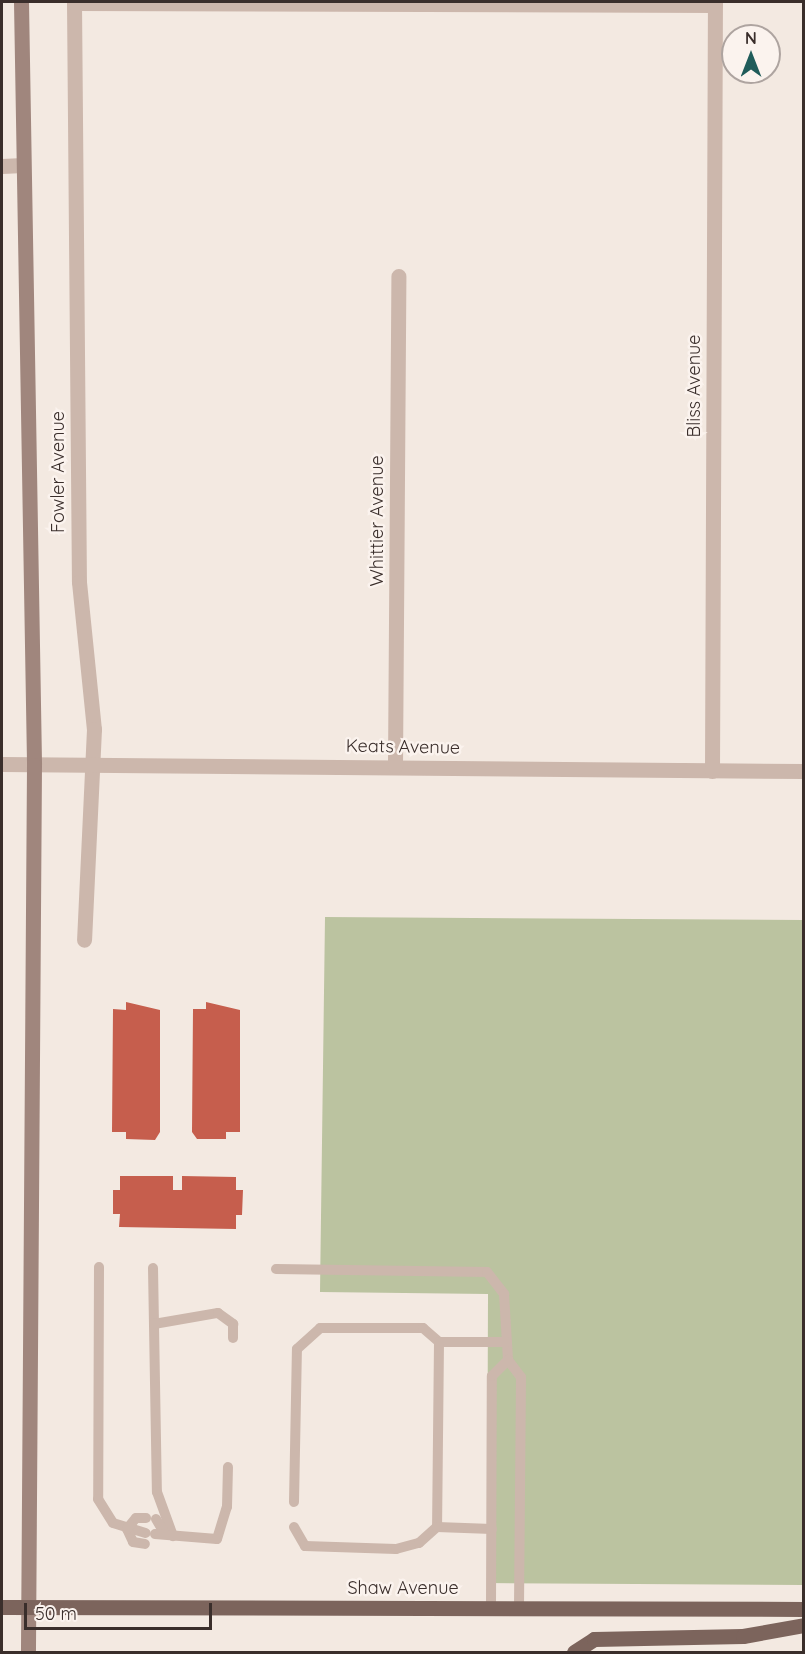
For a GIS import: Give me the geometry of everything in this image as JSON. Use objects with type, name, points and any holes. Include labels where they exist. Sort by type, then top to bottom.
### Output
[{"type":"main road","name":"Fowler Avenue","points":[[21,2],[34,765],[28,1653]]},
{"type":"main road","name":"Shaw Avenue","points":[[2,1607],[491,1607],[804,1610]]},
{"type":"main road","points":[[573,1653],[594,1639],[743,1636],[804,1625]]},
{"type":"street","points":[[74,2],[715,3]]},
{"type":"street","name":"Fowler Avenue","points":[[74,2],[79,582],[94,764],[84,940]]},
{"type":"street","name":"Bliss Avenue","points":[[712,771],[715,3]]},
{"type":"street","points":[[2,166],[23,165]]},
{"type":"street","name":"Whittier Avenue","points":[[395,766],[398,276]]},
{"type":"street","name":"Keats Avenue","points":[[2,764],[804,771]]},
{"type":"lane","points":[[99,1267],[98,1499],[113,1523],[157,1538],[217,1539],[227,1507],[228,1467]]},
{"type":"lane","points":[[153,1268],[157,1538]]},
{"type":"lane","points":[[276,1269],[487,1272],[504,1294],[508,1360],[521,1377],[519,1608]]},
{"type":"lane","points":[[154,1324],[218,1313],[233,1324],[233,1338]]},
{"type":"lane","points":[[294,1502],[297,1349],[320,1328],[423,1328],[439,1342],[507,1342]]},
{"type":"lane","points":[[437,1527],[439,1342]]},
{"type":"lane","points":[[491,1607],[492,1376],[508,1360]]},
{"type":"lane","points":[[127,1529],[136,1518],[151,1518],[157,1538]]},
{"type":"lane","points":[[294,1527],[305,1546],[396,1549],[420,1543],[437,1527],[492,1529]]},
{"type":"green space","points":[[325,917],[803,920],[803,1585],[487,1583],[488,1294],[320,1292]]},
{"type":"building","points":[[126,1002],[160,1010],[160,1132],[155,1140],[126,1139],[126,1132],[112,1132],[113,1009],[126,1010]]},
{"type":"building","points":[[206,1002],[240,1010],[240,1132],[226,1132],[226,1139],[197,1139],[192,1132],[193,1009],[206,1009]]},
{"type":"building","points":[[120,1176],[173,1176],[173,1190],[182,1190],[182,1176],[236,1177],[236,1190],[243,1190],[242,1215],[236,1215],[236,1229],[119,1227],[120,1214],[113,1214],[113,1190],[120,1190]]}]
